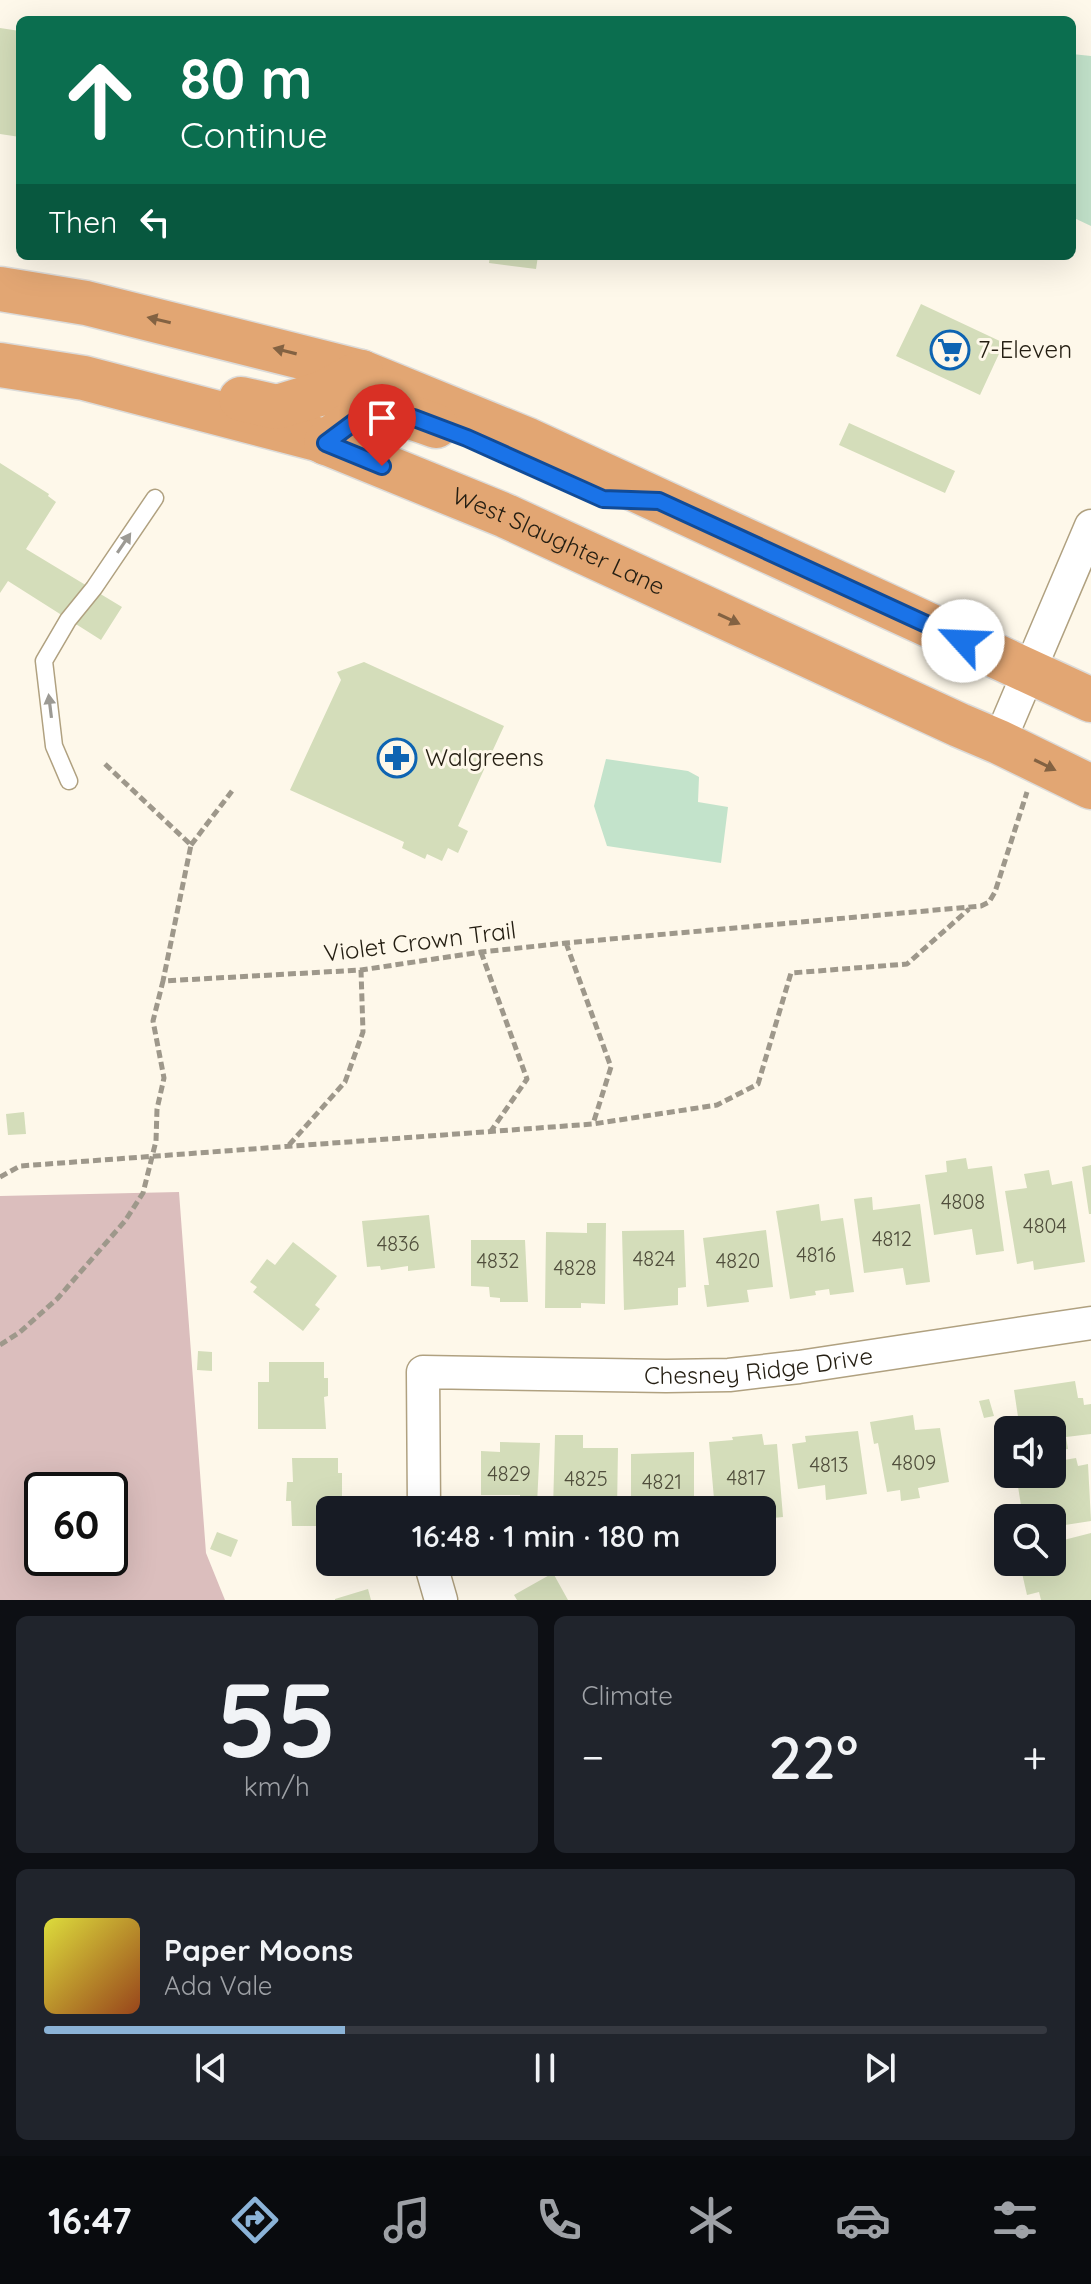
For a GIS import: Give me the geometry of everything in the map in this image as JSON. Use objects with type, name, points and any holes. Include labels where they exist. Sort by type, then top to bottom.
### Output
[{"type":"main road","points":[[0,289],[101,306],[361,372],[528,440],[1091,700]]},
{"type":"main road","points":[[0,364],[44,357],[85,362],[277,407],[323,393],[361,372]]},
{"type":"main road","name":"West Slaughter Lane","points":[[0,364],[84,378],[317,439],[506,516],[1091,787]]},
{"type":"main road","points":[[326,443],[365,414],[386,413],[414,418],[467,438],[603,499],[659,501]]},
{"type":"street","points":[[999,742],[1091,526]]},
{"type":"street","name":"Chesney Ridge Drive","points":[[424,1496],[423,1372],[729,1375],[1091,1323]]},
{"type":"street","points":[[434,1576],[441,1600]]},
{"type":"lane","points":[[69,781],[54,746],[44,661],[68,620],[94,588],[155,498]]},
{"type":"path","points":[[105,764],[191,845]]},
{"type":"path","points":[[0,1345],[20,1332],[57,1299],[125,1221],[143,1193],[156,1141],[157,1109],[164,1078],[153,1021],[191,845],[232,791]]},
{"type":"path","points":[[0,1177],[20,1166],[593,1124],[717,1105],[758,1084],[791,973],[907,964],[970,908],[989,902],[995,892],[1027,791]]},
{"type":"path","name":"Violet Crown Trail","points":[[163,981],[361,970],[566,943],[970,908]]},
{"type":"path","points":[[566,943],[611,1067],[593,1124]]},
{"type":"path","points":[[481,952],[527,1079],[490,1131]]},
{"type":"path","points":[[289,1146],[345,1082],[363,1032],[361,970]]},
{"type":"shaded area","points":[[1076,54],[1091,56],[1091,226],[1076,219]]},
{"type":"shaded area","points":[[606,759],[688,771],[699,777],[698,802],[728,807],[721,863],[607,846],[594,806]]},
{"type":"shaded area","points":[[179,1192],[206,1553],[225,1600],[0,1600],[0,1196]]},
{"type":"building","points":[[0,28],[16,30],[16,136],[0,134]]},
{"type":"building","points":[[489,260],[537,260],[536,269],[489,263]]},
{"type":"building","name":"7-Eleven","points":[[921,304],[1004,343],[980,395],[896,356]]},
{"type":"building","points":[[849,423],[955,471],[945,493],[839,445]]},
{"type":"building","points":[[0,463],[49,494],[56,502],[26,549],[122,607],[101,640],[8,581],[0,593]]},
{"type":"building","name":"Walgreens","points":[[364,662],[504,726],[458,826],[468,831],[458,853],[448,848],[442,861],[427,854],[425,859],[402,848],[404,842],[290,790],[341,680],[337,672]]},
{"type":"building","points":[[24,1112],[26,1134],[8,1135],[6,1114]]},
{"type":"building","points":[[966,1158],[968,1169],[992,1166],[1004,1251],[976,1255],[972,1229],[934,1235],[925,1175],[947,1172],[946,1161]]},
{"type":"building","points":[[1091,1165],[1091,1214],[1089,1214],[1082,1167]]},
{"type":"building","points":[[1049,1170],[1052,1185],[1072,1181],[1085,1262],[1034,1270],[1033,1261],[1017,1264],[1005,1191],[1027,1188],[1024,1174]]},
{"type":"building","points":[[872,1197],[873,1210],[920,1204],[930,1282],[906,1285],[903,1268],[864,1273],[854,1199]]},
{"type":"building","points":[[819,1204],[821,1221],[843,1218],[854,1292],[830,1295],[829,1289],[815,1291],[816,1295],[790,1299],[776,1211]]},
{"type":"building","points":[[429,1215],[435,1268],[408,1271],[408,1266],[381,1270],[380,1266],[367,1267],[362,1221]]},
{"type":"building","points":[[587,1223],[606,1223],[605,1304],[581,1303],[581,1308],[545,1308],[546,1232],[587,1233]]},
{"type":"building","points":[[684,1230],[686,1287],[678,1288],[678,1305],[624,1310],[622,1231]]},
{"type":"building","points":[[766,1230],[773,1287],[747,1290],[749,1302],[707,1307],[704,1285],[709,1285],[703,1238]]},
{"type":"building","points":[[471,1240],[525,1240],[528,1302],[500,1302],[500,1298],[490,1297],[489,1287],[471,1286]]},
{"type":"building","points":[[293,1242],[337,1276],[315,1305],[320,1309],[303,1331],[253,1292],[257,1287],[250,1282],[267,1259],[275,1265]]},
{"type":"building","points":[[198,1351],[212,1352],[212,1371],[197,1370]]},
{"type":"building","points":[[269,1362],[324,1362],[324,1378],[328,1378],[328,1396],[324,1397],[326,1429],[258,1429],[258,1382],[269,1382]]},
{"type":"building","points":[[1075,1381],[1078,1398],[1083,1398],[1084,1405],[1091,1404],[1091,1434],[1066,1437],[1066,1416],[1018,1416],[1014,1390]]},
{"type":"building","points":[[989,1399],[994,1416],[984,1418],[979,1401]]},
{"type":"building","points":[[913,1415],[915,1430],[940,1428],[949,1482],[918,1488],[920,1498],[901,1501],[900,1490],[887,1492],[878,1443],[874,1444],[870,1422]]},
{"type":"building","points":[[858,1431],[867,1494],[826,1500],[825,1485],[798,1489],[792,1444],[806,1442],[805,1436]]},
{"type":"building","points":[[762,1434],[764,1445],[777,1444],[783,1517],[776,1518],[776,1496],[714,1496],[709,1442],[733,1440],[732,1437]]},
{"type":"building","points":[[555,1435],[583,1435],[583,1448],[618,1448],[617,1496],[553,1496]]},
{"type":"building","points":[[500,1442],[540,1443],[537,1496],[481,1495],[481,1451],[500,1452]]},
{"type":"building","points":[[694,1452],[694,1496],[631,1496],[631,1454]]},
{"type":"building","points":[[292,1458],[338,1458],[338,1473],[342,1473],[342,1496],[316,1496],[316,1526],[292,1526],[291,1501],[286,1501],[287,1482],[293,1482]]},
{"type":"building","points":[[1076,1458],[1078,1466],[1088,1464],[1091,1521],[1066,1525],[1066,1504],[1021,1504],[1018,1488],[1066,1488],[1066,1460]]},
{"type":"building","points":[[217,1532],[238,1540],[231,1557],[210,1549]]},
{"type":"building","points":[[1091,1533],[1091,1600],[1041,1600],[1039,1592],[1027,1595],[1023,1576],[1066,1576],[1066,1539]]},
{"type":"building","points":[[548,1576],[555,1576],[568,1600],[517,1600],[514,1595]]},
{"type":"building","points":[[368,1589],[371,1600],[335,1600],[335,1599]]},
{"type":"place","name":"7-Eleven","points":[[950,350]]},
{"type":"place","name":"Walgreens","points":[[397,758]]},
{"type":"route","points":[[382,466],[326,443],[365,414],[386,413],[414,418],[467,438],[603,499],[659,501],[963,641]]}]
